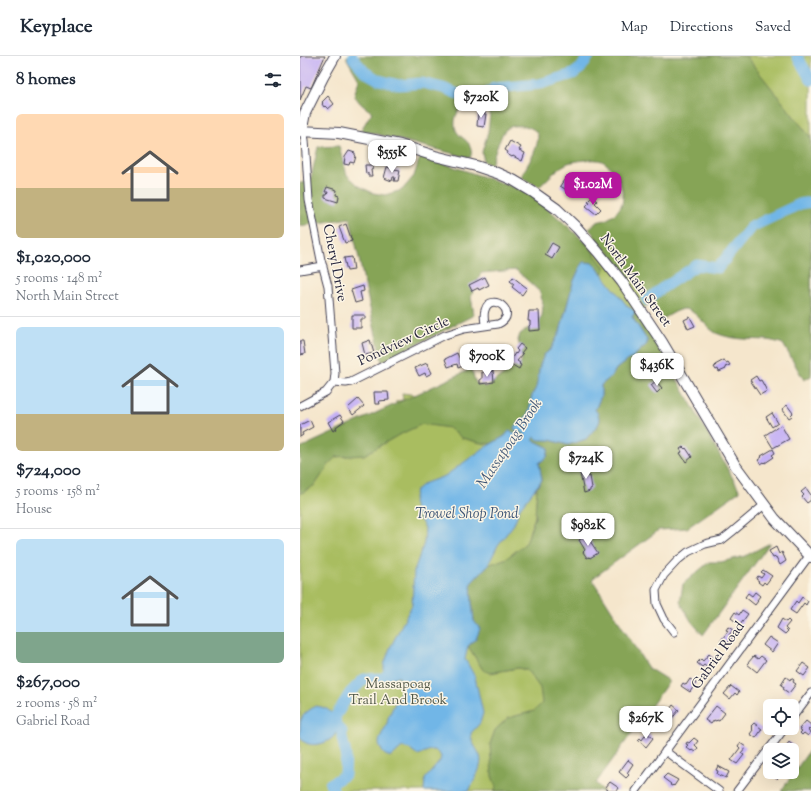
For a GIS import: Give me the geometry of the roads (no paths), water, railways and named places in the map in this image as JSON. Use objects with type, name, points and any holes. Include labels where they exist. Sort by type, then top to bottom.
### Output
[{"type":"main road","points":[[302,131],[302,113],[335,56]]},
{"type":"main road","name":"North Main Street","points":[[302,131],[339,133],[400,145],[476,166],[497,173],[533,192],[557,209],[577,228],[622,282],[669,354],[735,465],[764,506],[810,556]]},
{"type":"street","name":"Cheryl Drive","points":[[302,131],[306,140],[309,200],[321,260],[328,286],[335,373],[334,382]]},
{"type":"street","points":[[300,270],[323,266]]},
{"type":"street","name":"Pondview Circle","points":[[334,382],[351,382],[445,335],[464,329],[485,326]]},
{"type":"street","points":[[300,406],[326,392],[334,382]]},
{"type":"street","points":[[674,632],[664,619],[657,604],[656,590],[664,575],[688,552],[705,544],[722,540],[764,506]]},
{"type":"street","name":"Gabriel Road","points":[[636,791],[810,556]]},
{"type":"street","points":[[799,709],[811,693]]},
{"type":"street","points":[[737,791],[780,735]]},
{"type":"street","points":[[665,751],[719,791]]},
{"type":"lane","points":[[636,368],[643,368],[669,354]]},
{"type":"water","name":"Trowel Shop Pond","points":[[583,262],[593,263],[628,307],[635,312],[632,317],[647,340],[647,344],[633,357],[616,369],[612,376],[601,385],[601,396],[595,410],[600,420],[598,425],[586,439],[568,445],[550,440],[539,440],[534,437],[533,440],[549,448],[547,457],[539,463],[542,480],[520,508],[514,524],[498,545],[488,565],[471,583],[474,621],[480,629],[476,639],[468,646],[465,659],[475,677],[483,713],[480,723],[471,733],[471,737],[480,756],[481,764],[469,791],[424,791],[425,779],[440,761],[441,756],[435,750],[430,750],[418,755],[410,749],[402,747],[391,757],[383,752],[379,745],[380,738],[402,688],[403,682],[399,677],[384,678],[384,665],[390,648],[412,605],[414,571],[424,543],[425,528],[416,513],[413,502],[416,490],[423,484],[445,476],[484,448],[505,436],[509,431],[525,436],[525,434],[514,429],[514,427],[527,416],[531,399],[536,388],[540,365],[544,355],[551,349],[560,332],[573,283]]},
{"type":"water","points":[[315,706],[325,708],[333,715],[336,719],[336,733],[324,743],[312,745],[303,741],[300,736],[300,723],[302,717]]},
{"type":"waterway","points":[[353,58],[365,72],[379,80],[399,85],[422,83],[443,88],[475,101],[481,99],[494,88],[540,84],[573,74],[581,68],[589,56]]},
{"type":"waterway","points":[[797,56],[811,80]]},
{"type":"waterway","name":"Massapoag Brook","points":[[647,300],[697,265],[718,268],[751,227],[800,204],[811,202]]},
{"type":"waterway","name":"Massapoag Brook","points":[[334,791],[330,784],[345,775],[346,754],[342,731],[336,726],[335,717],[350,693],[364,679],[384,678],[393,668]]},
{"type":"park label","name":"Massapoag Trail And Brook","points":[[398,694]]}]
